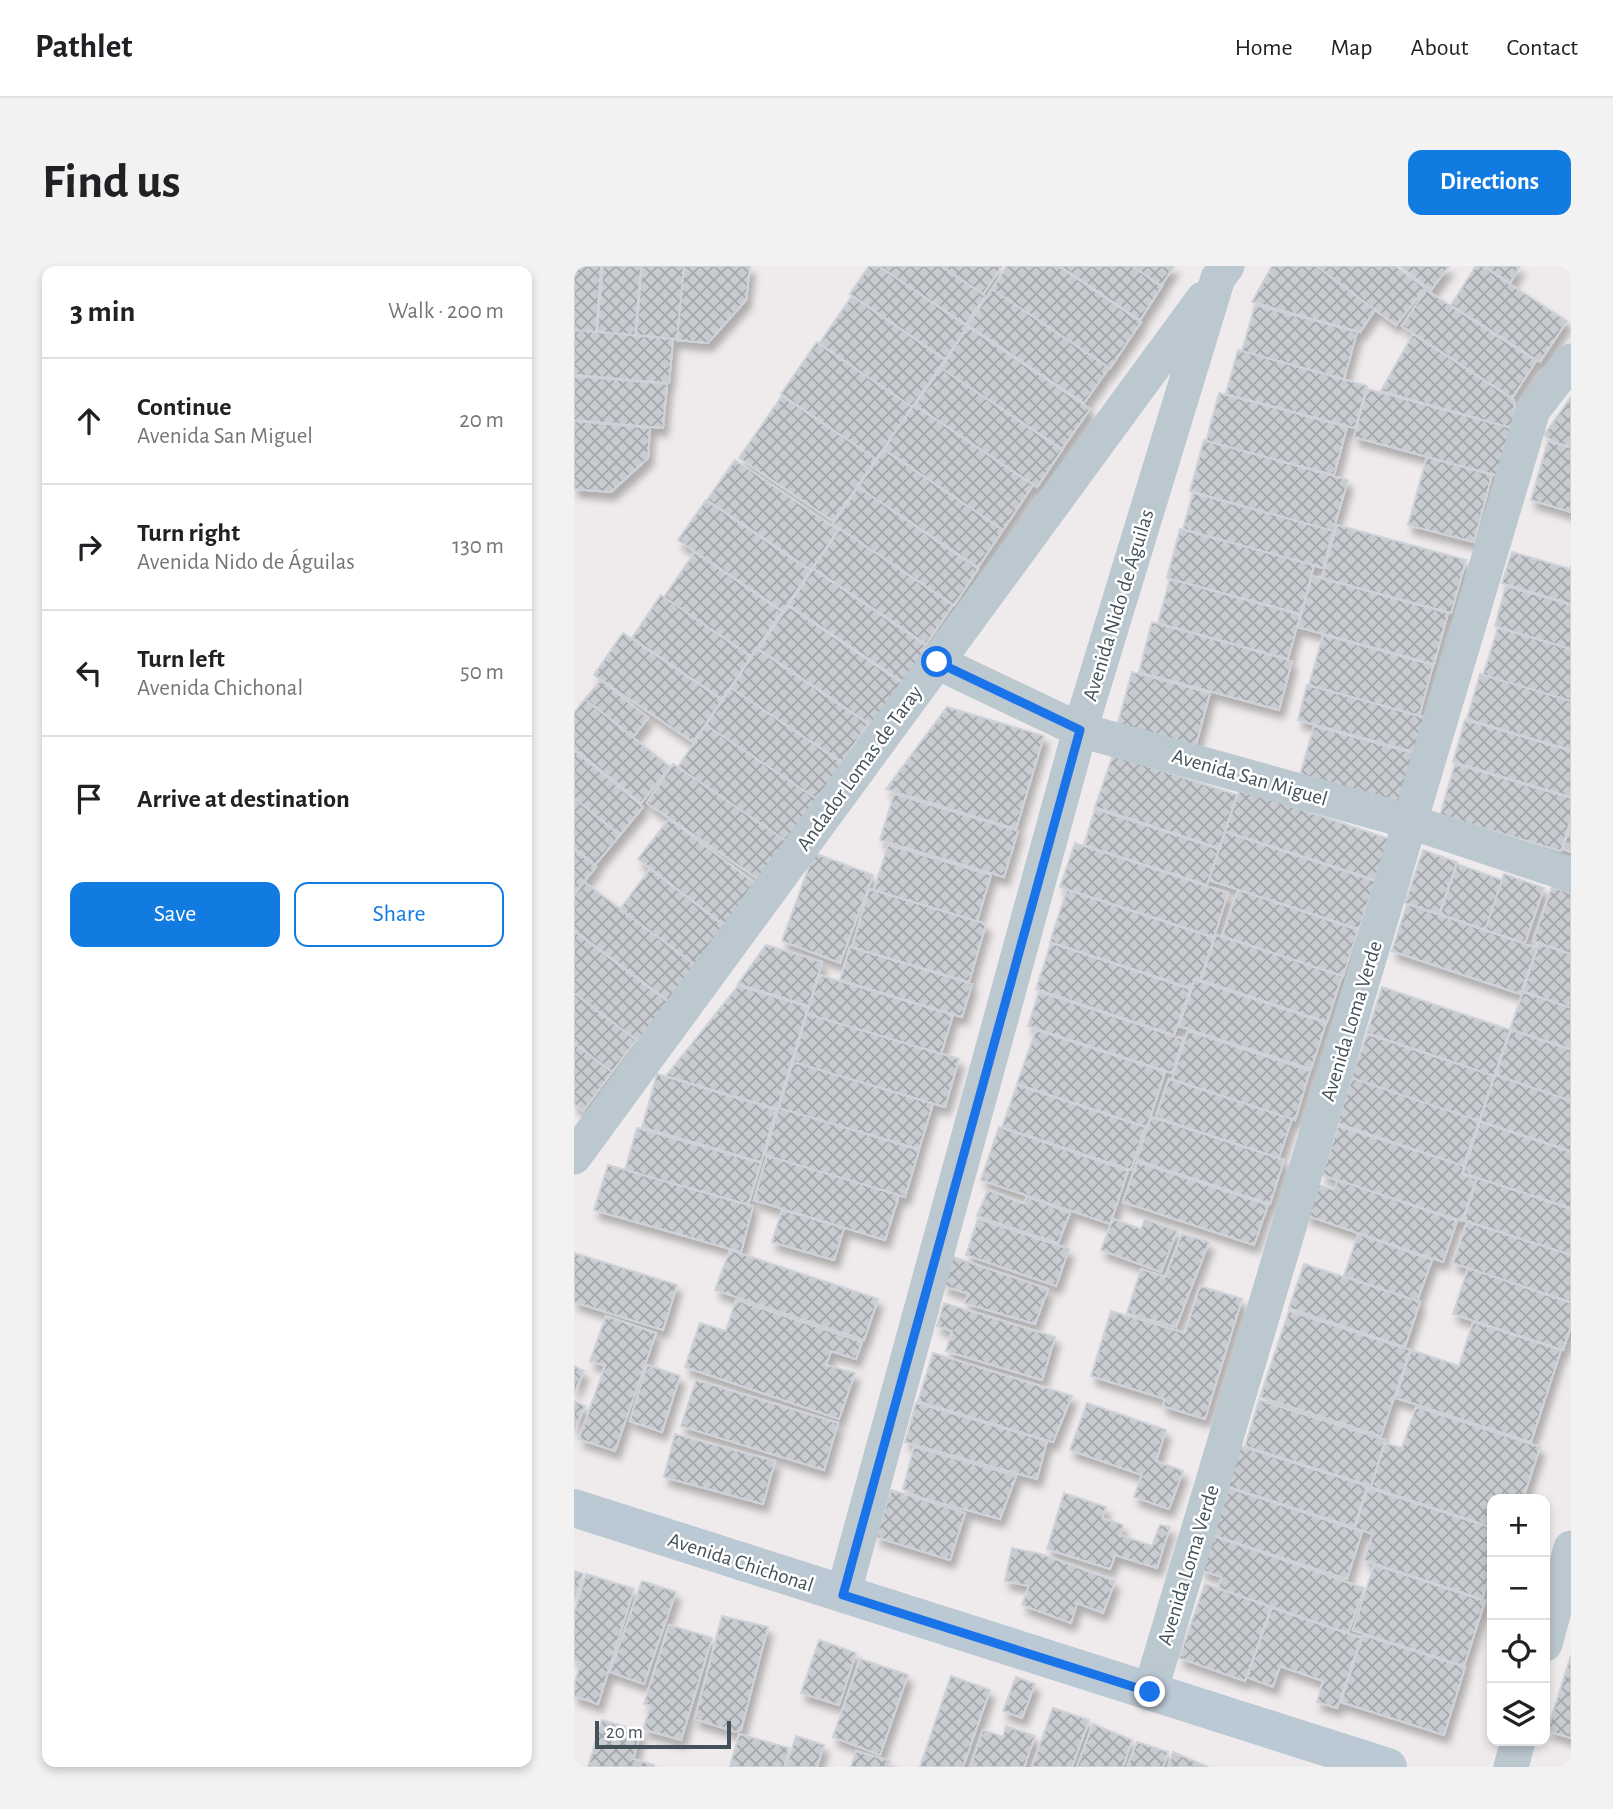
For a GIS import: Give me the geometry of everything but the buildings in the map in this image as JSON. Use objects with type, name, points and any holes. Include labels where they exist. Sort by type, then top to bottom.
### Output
[{"type":"street","name":"Andador Lomas de Taray","points":[[574,1157],[1222,272]]},
{"type":"street","name":"Avenida Nido de Águilas","points":[[843,1595],[1080,730],[1222,272]]},
{"type":"street","name":"Avenida Loma Verde","points":[[1150,1692],[1533,410],[1571,361]]},
{"type":"street","name":"Avenida San Miguel","points":[[937,662],[1080,730],[1411,822],[1571,875]]},
{"type":"street","name":"Avenida Chichonal","points":[[574,1508],[1388,1767]]},
{"type":"street","points":[[1550,1626],[1571,1548]]},
{"type":"street","points":[[1511,1767],[1517,1746]]},
{"type":"route","points":[[937,662],[1080,730],[843,1595],[1150,1692]]}]
